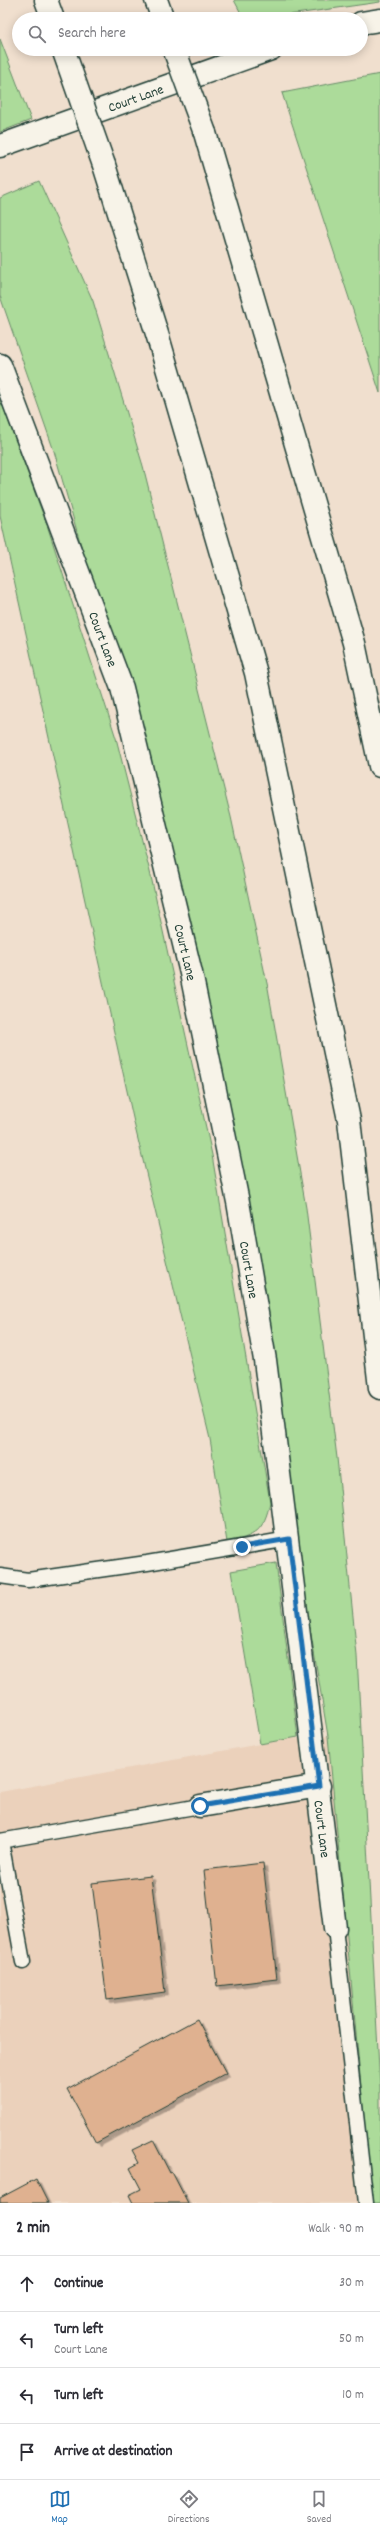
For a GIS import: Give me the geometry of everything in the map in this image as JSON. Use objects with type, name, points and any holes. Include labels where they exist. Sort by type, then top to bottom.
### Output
[{"type":"main road","points":[[46,0],[50,12]]},
{"type":"main road","points":[[156,0],[160,12]]},
{"type":"main road","points":[[368,22],[380,20]]},
{"type":"main road","points":[[65,56],[104,166],[158,337],[256,672],[349,1120],[380,1388]]},
{"type":"main road","points":[[177,56],[205,133],[354,643],[380,766]]},
{"type":"main road","name":"Court Lane","points":[[0,146],[251,56]]},
{"type":"main road","name":"Court Lane","points":[[0,365],[124,696],[192,973],[238,1202],[265,1360],[289,1539],[335,1928]]},
{"type":"main road","points":[[200,1806],[319,1786]]},
{"type":"lane","points":[[0,1576],[28,1580],[147,1563],[289,1539]]},
{"type":"lane","points":[[24,1962],[1,1841],[200,1806]]},
{"type":"lane","name":"Court Lane","points":[[335,1928],[366,2203]]},
{"type":"shaded area","points":[[328,1736],[372,2203],[0,2203],[0,1792],[287,1739]]},
{"type":"green space","points":[[234,0],[380,0],[380,2],[309,12],[240,12]]},
{"type":"green space","points":[[0,39],[31,120],[0,132]]},
{"type":"green space","points":[[380,74],[380,393],[282,93]]},
{"type":"green space","points":[[39,181],[93,301],[143,466],[231,817],[268,988],[306,1208],[337,1458],[357,1656],[380,2088],[380,2203],[372,2203],[328,1736],[290,1508],[159,818],[54,451],[0,296],[0,198]]},
{"type":"green space","points":[[0,398],[48,528],[116,738],[150,872],[212,1155],[270,1502],[265,1520],[257,1531],[245,1538],[237,1540],[227,1542],[210,1439],[135,1127],[0,516]]},
{"type":"green space","points":[[276,1563],[298,1737],[260,1744],[231,1571]]},
{"type":"building","points":[[263,1863],[277,1979],[217,1986],[204,1870]]},
{"type":"building","points":[[151,1876],[165,1992],[107,2000],[92,1883]]},
{"type":"building","points":[[197,2019],[226,2073],[96,2143],[67,2089]]},
{"type":"building","points":[[153,2140],[188,2203],[133,2203],[129,2195],[141,2189],[130,2168],[139,2163],[132,2150]]},
{"type":"building","points":[[36,2179],[48,2203],[0,2203],[0,2198]]},
{"type":"route","points":[[200,1806],[319,1786],[289,1539],[242,1547]]}]
